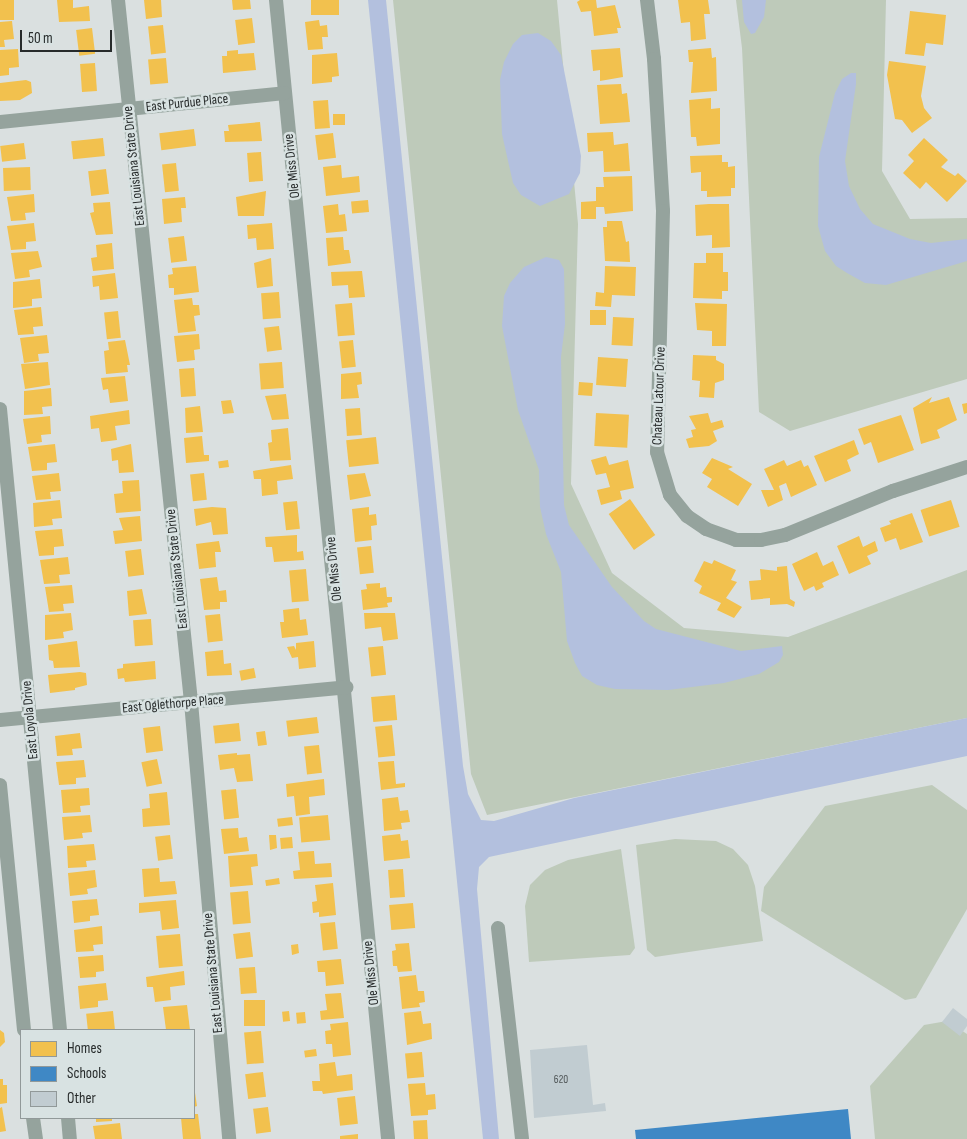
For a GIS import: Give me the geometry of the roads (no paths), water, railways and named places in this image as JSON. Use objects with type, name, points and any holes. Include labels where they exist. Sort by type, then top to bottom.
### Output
[{"type":"street","name":"East Louisiana State Drive","points":[[118,0],[191,702],[229,1139]]},
{"type":"street","name":"Ole Miss Drive","points":[[276,0],[346,687],[388,1139]]},
{"type":"street","name":"Chateau Latour Drive","points":[[647,0],[654,59],[663,211],[657,452],[670,495],[687,516],[706,529],[736,540],[761,540],[785,535],[893,491],[967,467]]},
{"type":"street","name":"East Purdue Place","points":[[0,122],[285,93]]},
{"type":"street","name":"East Loyola Drive","points":[[0,409],[60,1029]]},
{"type":"street","name":"East Oglethorpe Place","points":[[0,720],[346,687]]},
{"type":"street","points":[[0,785],[24,1029]]},
{"type":"street","points":[[498,928],[522,1139]]},
{"type":"street","points":[[33,1119],[36,1139]]},
{"type":"street","points":[[68,1119],[70,1139]]},
{"type":"water","points":[[368,0],[386,0],[463,766],[468,794],[481,820],[494,821],[574,798],[967,718],[967,756],[489,857],[479,867],[477,889],[499,1139],[483,1139]]},
{"type":"water","points":[[742,0],[766,0],[764,17],[755,33],[751,34],[744,22]]},
{"type":"water","points":[[538,33],[551,41],[561,55],[581,156],[580,173],[569,194],[540,206],[521,195],[513,183],[502,134],[500,80],[504,62],[513,44],[522,35]]},
{"type":"water","points":[[851,73],[856,73],[856,84],[845,161],[849,186],[860,209],[873,224],[910,239],[931,243],[967,239],[967,261],[886,285],[865,283],[847,273],[836,266],[825,251],[818,226],[819,157],[835,93],[842,79]]},
{"type":"water","points":[[546,257],[559,260],[564,269],[565,324],[561,357],[564,505],[569,525],[612,587],[644,621],[656,629],[741,651],[782,646],[783,655],[779,662],[759,674],[724,683],[668,690],[615,689],[597,685],[582,676],[575,663],[567,641],[561,572],[546,534],[540,507],[539,470],[518,410],[502,326],[504,296],[510,283],[524,267]]}]
